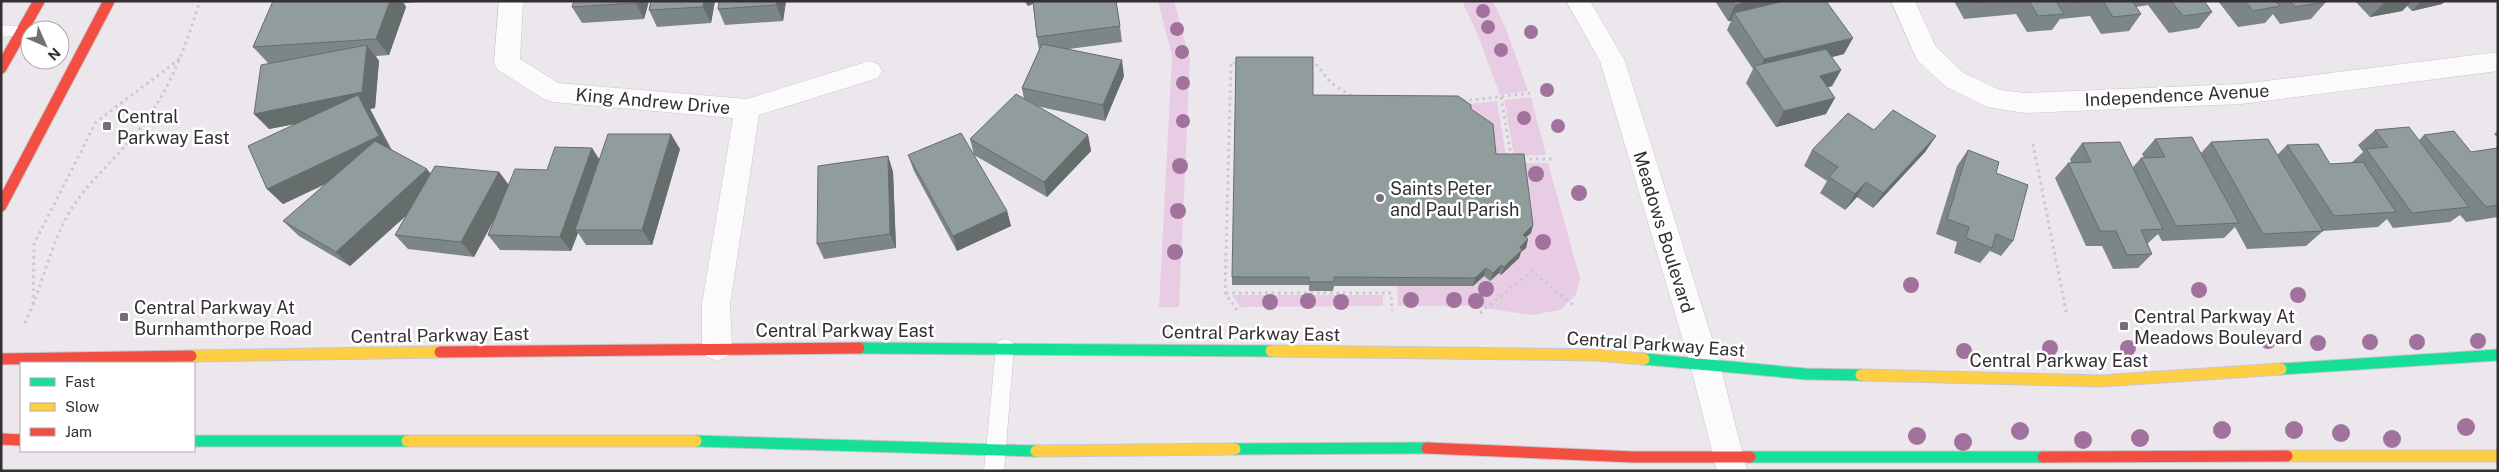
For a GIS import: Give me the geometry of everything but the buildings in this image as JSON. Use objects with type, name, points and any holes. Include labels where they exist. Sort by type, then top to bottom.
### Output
[{"type":"street","points":[[28,20],[39,1]]},
{"type":"street","points":[[1,206],[109,1]]},
{"type":"street","name":"King Andrew Drive","points":[[511,1],[507,63],[553,92],[747,109],[716,304],[717,348]]},
{"type":"street","name":"Meadows Boulevard","points":[[1578,1],[1612,61],[1705,364],[1730,463]]},
{"type":"street","name":"Independence Avenue","points":[[1903,1],[1926,53],[1955,80],[1996,100],[2025,103],[2240,94],[2498,61]]},
{"type":"street","points":[[1,68],[20,35]]},
{"type":"street","points":[[747,109],[868,71]]},
{"type":"street","name":"Central Parkway East","points":[[1,359],[717,348],[1005,347],[1598,355],[1806,374],[2101,381],[2498,355]]},
{"type":"street","points":[[1,439],[20,440]]},
{"type":"street","points":[[195,441],[692,441],[996,451],[1462,448],[1730,463],[2498,456]]},
{"type":"lane","points":[[1,31],[20,31]]},
{"type":"lane","points":[[994,471],[1005,347]]},
{"type":"path","points":[[182,57],[96,122],[34,244],[33,308],[54,242],[68,215],[81,194],[146,122],[166,93],[182,57],[200,1]]},
{"type":"path","points":[[1237,310],[1226,292],[1230,63],[1240,63]]},
{"type":"path","points":[[1306,63],[1315,63],[1331,83],[1344,93],[1357,98]]},
{"type":"path","points":[[1459,102],[1534,93]]},
{"type":"path","points":[[1501,97],[1512,159]]},
{"type":"path","points":[[2033,144],[2067,316]]},
{"type":"path","points":[[1520,159],[1552,159]]},
{"type":"path","points":[[1480,313],[1532,272],[1574,306]]},
{"type":"path","points":[[1226,292],[1391,293],[1392,311]]},
{"type":"shaded area","points":[[1158,1],[1174,1],[1190,60],[1179,307],[1159,307],[1172,56]]},
{"type":"shaded area","points":[[1462,1],[1493,1],[1506,29],[1528,91],[1500,95],[1477,33]]},
{"type":"shaded area","points":[[1531,97],[1546,155],[1514,156],[1504,100]]},
{"type":"shaded area","points":[[1497,101],[1506,155],[1493,155],[1456,105]]},
{"type":"shaded area","points":[[1522,163],[1548,163],[1580,278],[1576,295],[1560,310],[1532,315],[1470,306],[1398,306],[1397,286],[1484,276],[1490,281],[1499,273],[1502,275]]},
{"type":"shaded area","points":[[1232,295],[1383,295],[1383,306],[1240,307]]},
{"type":"traffic: fast","points":[[859,348],[1271,351]]},
{"type":"traffic: fast","points":[[2281,369],[2498,355]]},
{"type":"traffic: fast","points":[[1644,359],[1806,374],[1861,375]]},
{"type":"traffic: fast","points":[[195,441],[407,441]]},
{"type":"traffic: fast","points":[[696,441],[1036,451]]},
{"type":"traffic: fast","points":[[1235,449],[1427,448]]},
{"type":"traffic: fast","points":[[1750,457],[2043,457]]},
{"type":"traffic: slow","points":[[1271,351],[1598,355],[1644,359]]},
{"type":"traffic: slow","points":[[191,356],[440,352]]},
{"type":"traffic: slow","points":[[1861,375],[2101,381],[2281,369]]},
{"type":"traffic: slow","points":[[407,441],[696,441]]},
{"type":"traffic: slow","points":[[1036,451],[1235,449]]},
{"type":"traffic: slow","points":[[2287,456],[2498,456]]},
{"type":"traffic: jam","points":[[1,68],[39,1]]},
{"type":"traffic: jam","points":[[1,206],[109,1]]},
{"type":"traffic: jam","points":[[440,352],[859,348]]},
{"type":"traffic: jam","points":[[1,359],[191,356]]},
{"type":"traffic: jam","points":[[1,439],[20,440]]},
{"type":"traffic: jam","points":[[1427,448],[1633,457],[1750,457]]},
{"type":"traffic: jam","points":[[2043,457],[2287,456]]},
{"type":"place","name":"Central Parkway East","points":[[107,126]]},
{"type":"place","name":"Saints Peter and Paul Parish","points":[[1380,198]]},
{"type":"place","name":"Central Parkway At Burnhamthorpe Road","points":[[124,317]]},
{"type":"place","name":"Central Parkway At Meadows Boulevard","points":[[2124,326]]}]
